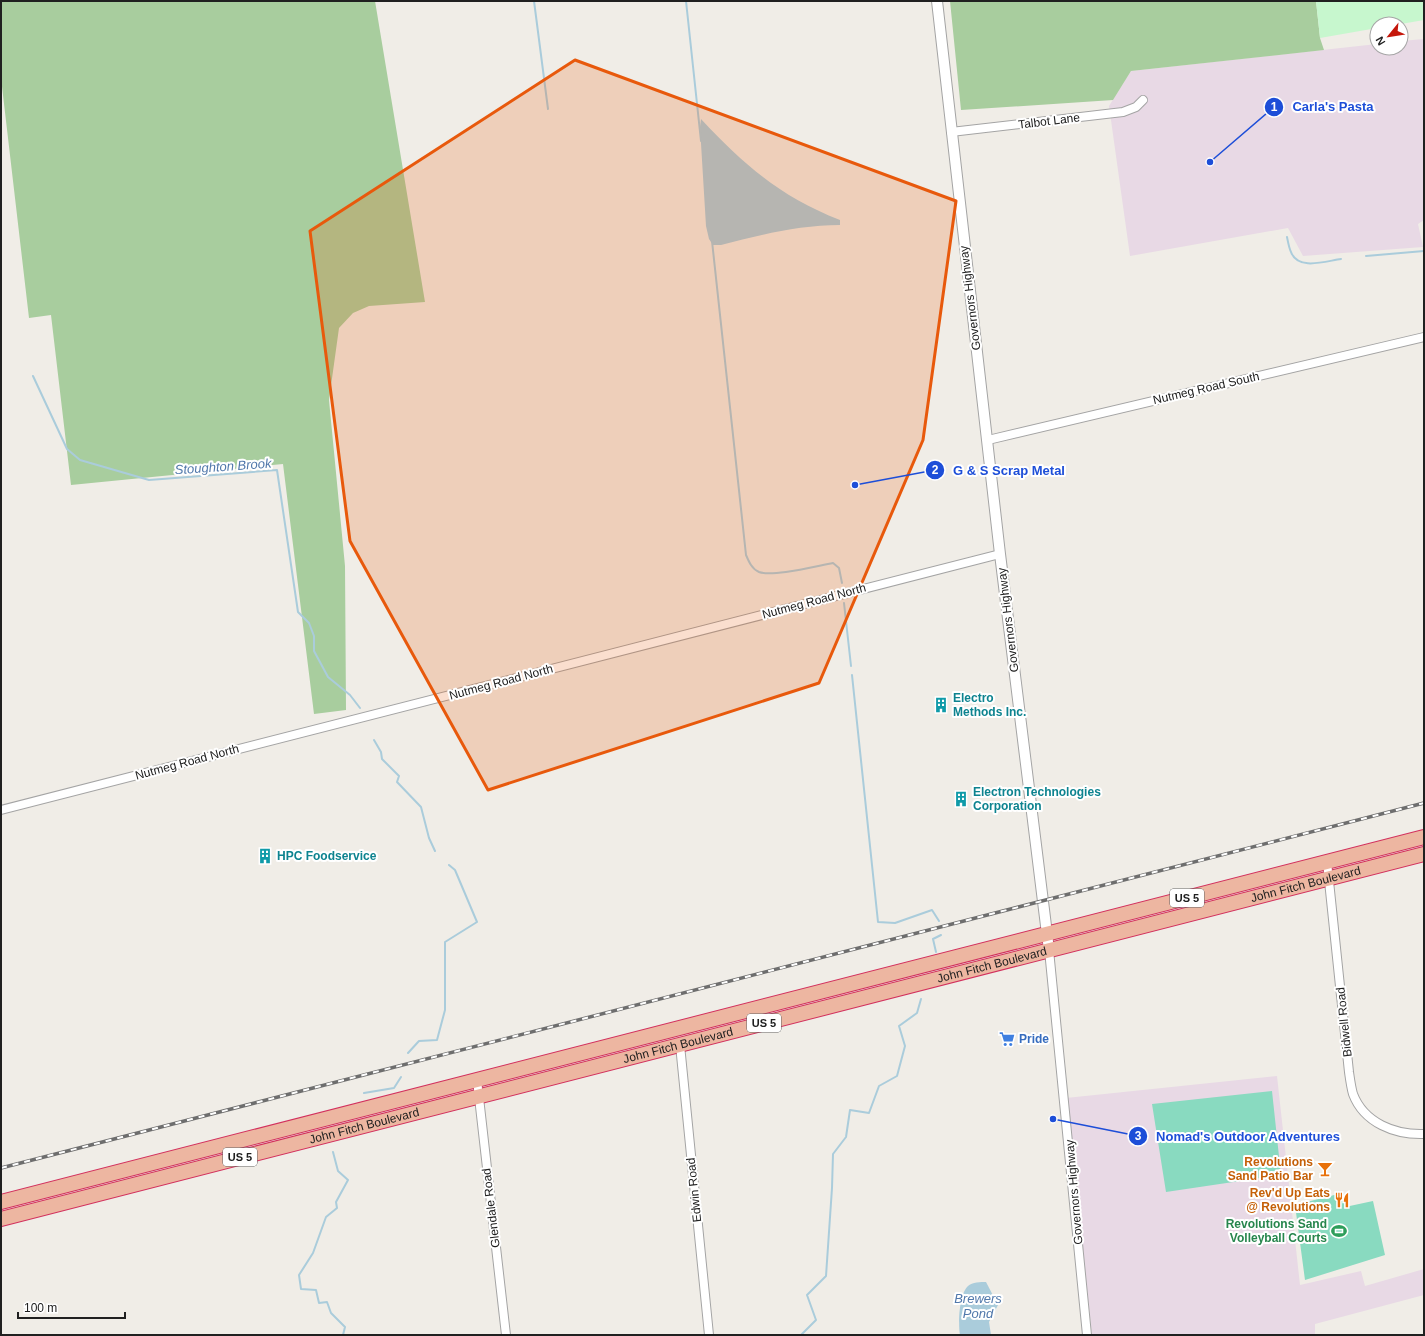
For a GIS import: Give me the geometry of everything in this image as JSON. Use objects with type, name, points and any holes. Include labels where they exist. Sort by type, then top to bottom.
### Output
[{"type":"highway","name":"John Fitch Boulevard","points":[[1,1202],[1424,837]]},
{"type":"highway","name":"John Fitch Boulevard","points":[[1,1219],[1424,854]]},
{"type":"street","name":"Governors Highway","points":[[937,1],[1000,554],[1049,950],[1087,1335]]},
{"type":"street","name":"Talbot Lane","points":[[951,132],[1123,112],[1136,107],[1143,100]]},
{"type":"street","name":"Nutmeg Road South","points":[[988,440],[1424,337]]},
{"type":"street","name":"Nutmeg Road North","points":[[1,810],[1000,554]]},
{"type":"street","name":"Bidwell Road","points":[[1327,862],[1349,1072],[1353,1093],[1362,1110],[1373,1121],[1397,1131],[1424,1134]]},
{"type":"street","name":"Edwin Road","points":[[680,1045],[709,1335]]},
{"type":"street","name":"Glendale Road","points":[[477,1080],[506,1335]]},
{"type":"highlighted area","points":[[575,60],[956,201],[923,440],[819,683],[488,790],[350,541],[310,231]]},
{"type":"shaded area","points":[[1424,39],[1424,220],[1418,224],[1423,247],[1303,256],[1288,228],[1130,256],[1109,106],[1131,71],[1369,45],[1369,56],[1409,56],[1409,40]]},
{"type":"shaded area","points":[[1277,1076],[1300,1285],[1361,1271],[1365,1286],[1424,1269],[1424,1295],[1315,1324],[1315,1335],[1092,1335],[1066,1098]]},
{"type":"green space","points":[[1,1],[375,1],[425,302],[369,306],[353,313],[339,328],[329,400],[345,566],[346,710],[314,714],[283,464],[71,485],[51,315],[29,318],[1,78]]},
{"type":"green space","points":[[950,1],[1316,1],[1320,38],[1324,50],[1131,71],[1113,100],[961,110]]},
{"type":"green space","points":[[1316,1],[1423,1],[1424,20],[1409,23],[1409,16],[1369,16],[1369,29],[1320,38]]},
{"type":"green space","points":[[1272,1091],[1281,1175],[1166,1192],[1152,1104]]},
{"type":"green space","name":"Revolutions Sand Volleyball Courts","points":[[1342,1193],[1345,1207],[1373,1201],[1385,1255],[1305,1280],[1295,1205]]},
{"type":"water","points":[[701,119],[733,151],[764,178],[799,201],[840,220],[840,225],[825,225],[795,229],[765,234],[721,245],[713,245],[709,239],[706,226],[700,127]]},
{"type":"water","name":"Brewers Pond","points":[[977,1282],[986,1282],[998,1305],[989,1322],[991,1335],[960,1335],[960,1309],[965,1290],[968,1286]]},
{"type":"waterway","points":[[534,1],[548,109]]},
{"type":"waterway","points":[[686,1],[701,141]]},
{"type":"waterway","points":[[1287,237],[1291,252],[1295,258],[1300,261],[1306,263],[1320,263],[1341,259]]},
{"type":"waterway","points":[[712,241],[746,555],[754,569],[759,572],[766,573],[784,572],[833,563],[839,568],[842,583]]},
{"type":"waterway","points":[[1366,256],[1424,251]]},
{"type":"waterway","name":"Stoughton Brook","points":[[33,376],[67,449],[80,460],[149,480],[277,470],[298,612],[309,623],[314,636],[314,651],[328,677],[350,695],[360,708]]},
{"type":"waterway","points":[[844,603],[851,666]]},
{"type":"waterway","points":[[852,675],[878,922],[895,923],[932,910],[939,921]]},
{"type":"waterway","name":"Stoughton Brook","points":[[374,740],[381,752],[382,759],[399,776],[397,782],[421,807],[429,838],[435,851]]},
{"type":"waterway","name":"Stoughton Brook","points":[[408,1053],[419,1041],[437,1040],[445,1010],[445,942],[477,922],[455,870],[449,865]]},
{"type":"waterway","points":[[936,952],[933,939],[941,935]]},
{"type":"waterway","points":[[801,1335],[816,1320],[807,1295],[826,1276],[833,1154],[846,1137],[850,1110],[869,1113],[879,1086],[897,1076],[905,1046],[899,1026],[917,1013],[921,999]]},
{"type":"waterway","name":"Stoughton Brook","points":[[364,1093],[394,1088],[401,1077]]},
{"type":"waterway","name":"Stoughton Brook","points":[[333,1152],[338,1171],[348,1180],[336,1202],[337,1208],[326,1217],[313,1253],[299,1275],[301,1289],[316,1290],[319,1303],[327,1302],[331,1313],[345,1327],[343,1335]]},
{"type":"railway","points":[[1,1168],[1424,803]]},
{"type":"place","name":"Carla's Pasta","points":[[1210,162]]},
{"type":"place","name":"G & S Scrap Metal","points":[[855,485]]},
{"type":"place","name":"Electro Methods Inc.","points":[[941,705]]},
{"type":"place","name":"Electron Technologies Corporation","points":[[961,799]]},
{"type":"place","name":"HPC Foodservice","points":[[265,856]]},
{"type":"place","name":"Pride","points":[[1007,1039]]},
{"type":"place","name":"Nomad's Outdoor Adventures","points":[[1053,1119]]},
{"type":"place","name":"Revolutions Sand Patio Bar","points":[[1325,1169]]},
{"type":"place","name":"Rev'd Up Eats @ Revolutions","points":[[1342,1200]]},
{"type":"place","name":"Revolutions Sand Volleyball Courts","points":[[1339,1231]]}]
